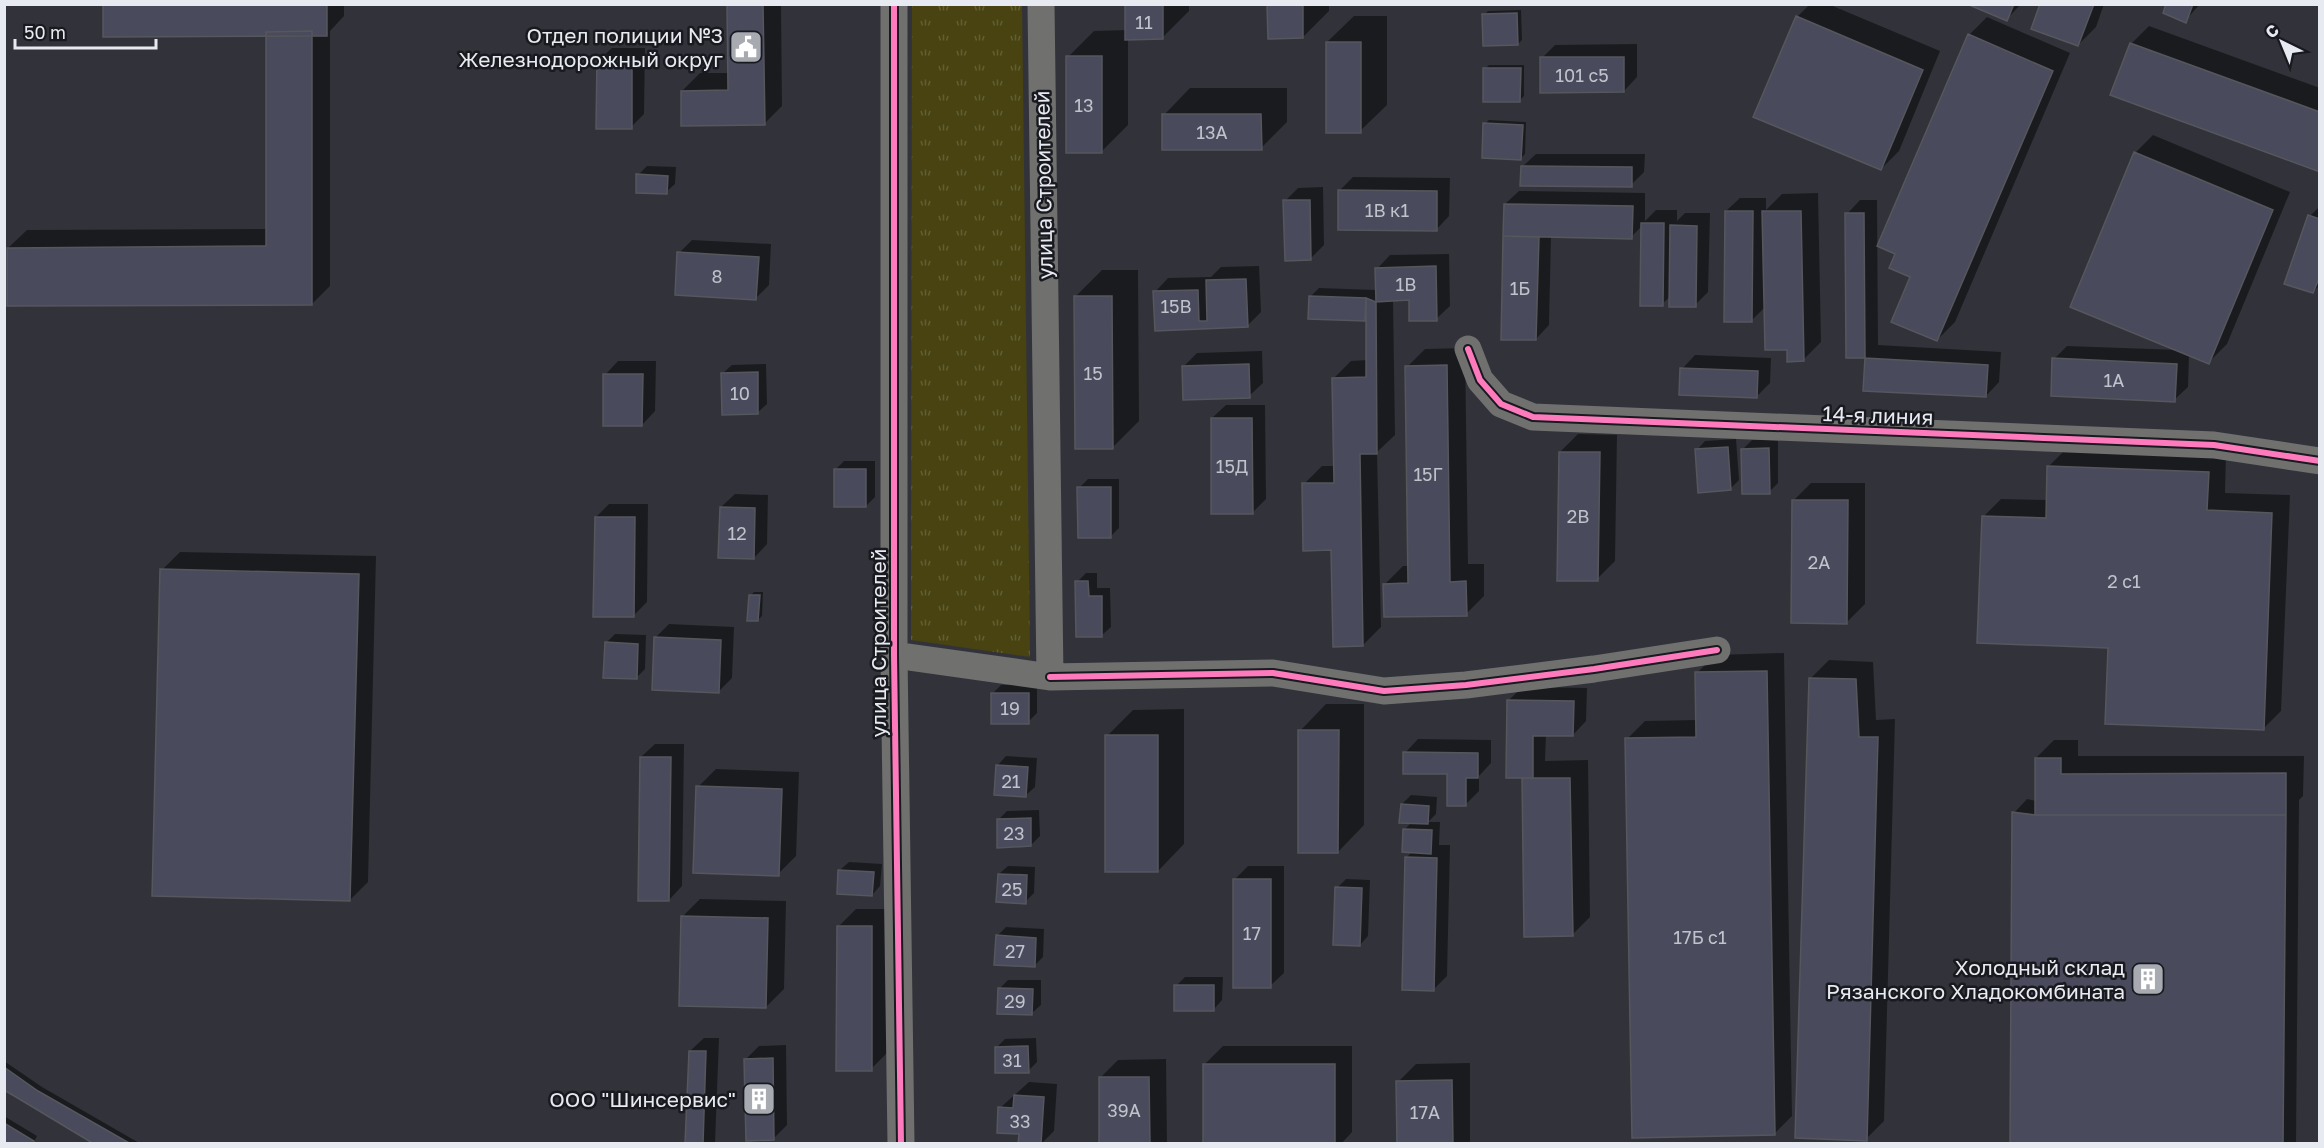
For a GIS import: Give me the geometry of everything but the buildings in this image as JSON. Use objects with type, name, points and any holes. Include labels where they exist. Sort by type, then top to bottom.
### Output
[{"type":"street","name":"улица Строителей","points":[[894,4],[894,655],[901,1143]]},
{"type":"street","name":"улица Строителей","points":[[894,655],[1050,677],[1041,4]]},
{"type":"street","name":"14-я линия","points":[[1468,349],[1480,380],[1501,404],[1533,417],[2214,445],[2319,461]]},
{"type":"street","points":[[1050,677],[1273,673],[1384,691],[1478,684],[1717,651]]},
{"type":"green space","points":[[912,5],[1022,5],[1030,657],[911,640]]},
{"type":"cycle path","points":[[894,4],[894,655],[901,1144]]},
{"type":"cycle path","points":[[1468,349],[1480,380],[1501,404],[1533,417],[2214,445],[2320,461]]},
{"type":"cycle path","points":[[1050,677],[1273,673],[1384,691],[1466,685],[1594,669],[1717,650]]},
{"type":"place","name":"Отдел полиции №3 Железнодорожный округ","points":[[746,47]]},
{"type":"place","name":"Холодный склад Рязанского Хладокомбината","points":[[2148,979]]},
{"type":"place","name":"ООО \"Шинсервис\"","points":[[759,1099]]}]
